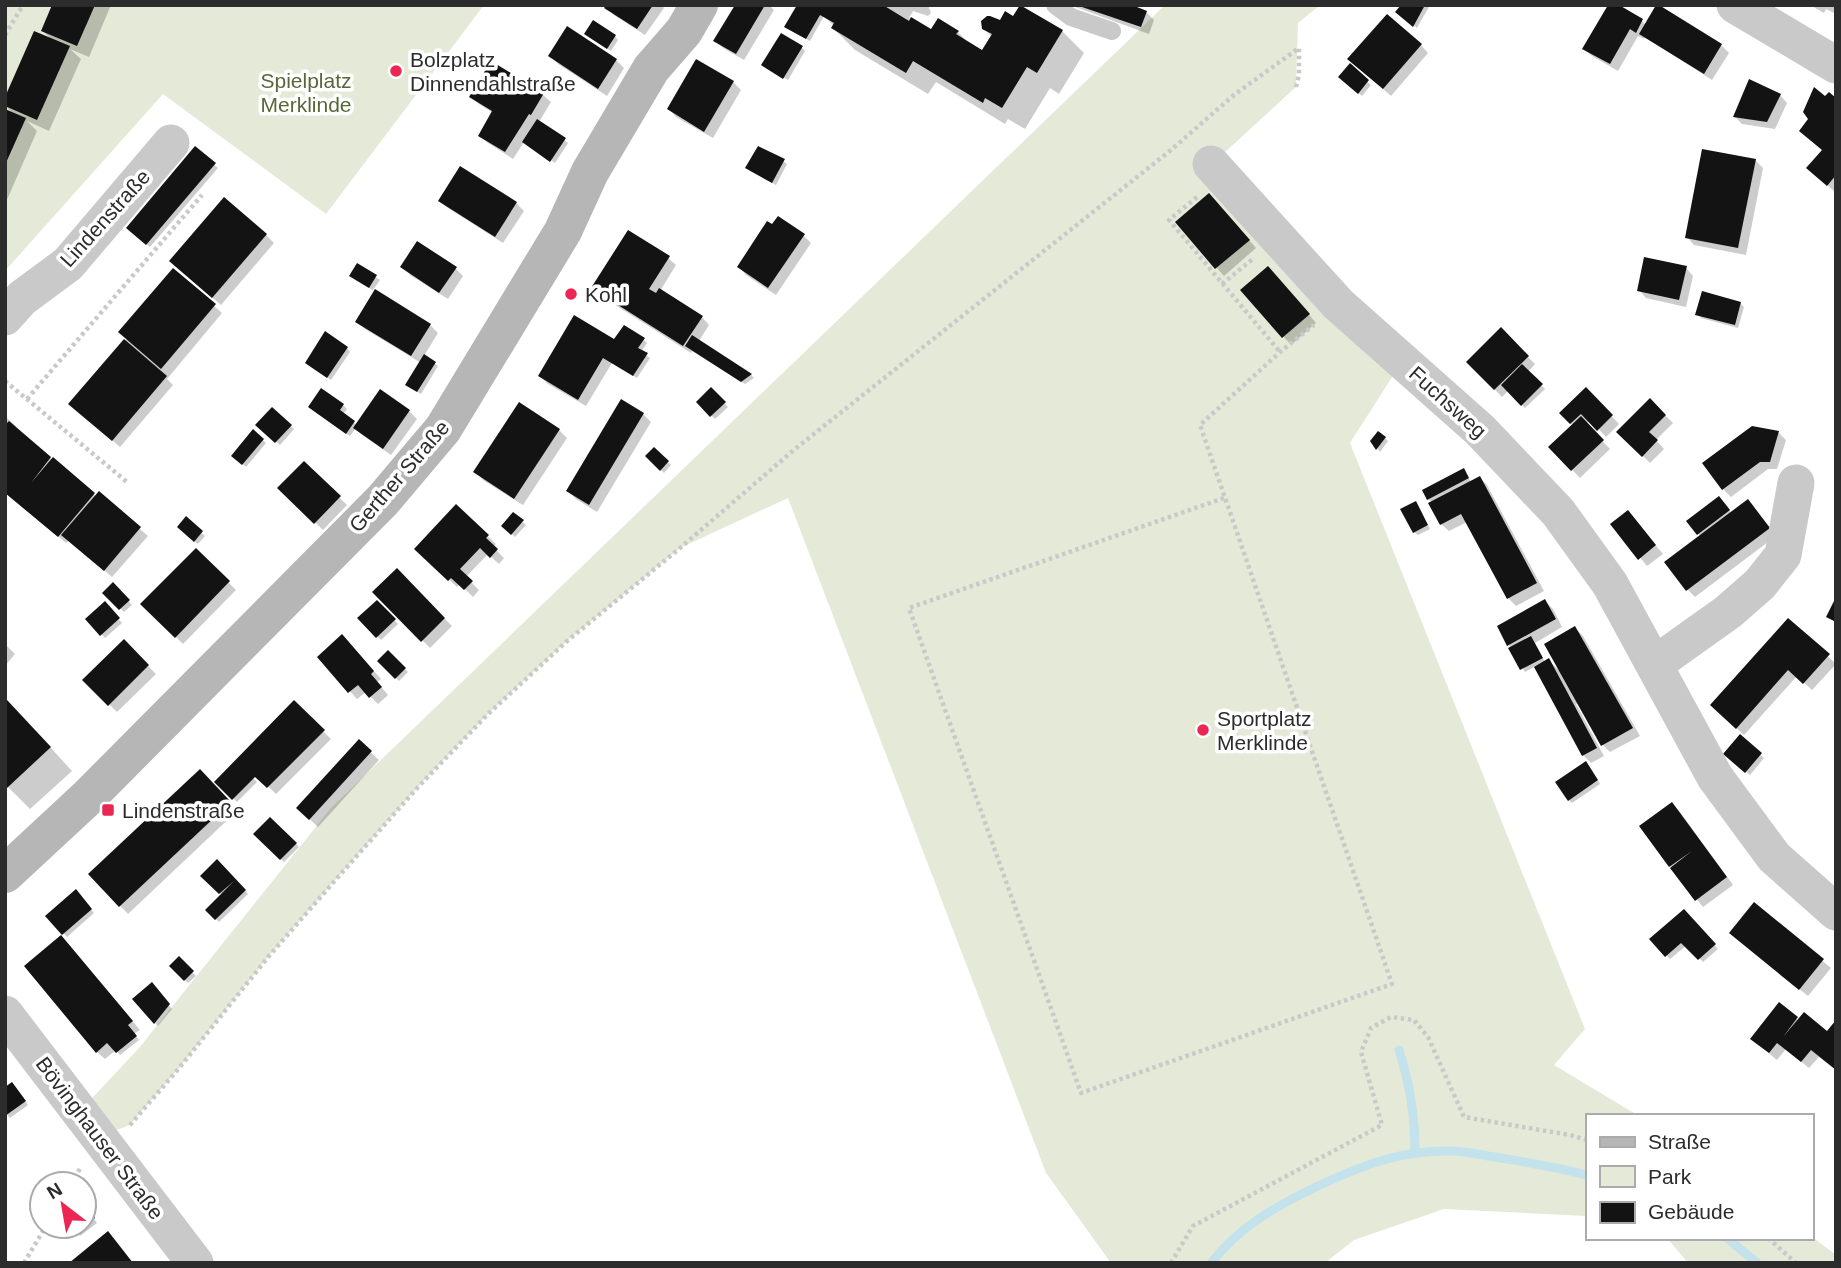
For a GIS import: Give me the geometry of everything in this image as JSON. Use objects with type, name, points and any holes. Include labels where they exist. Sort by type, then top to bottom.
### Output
[{"type":"street","name":"Gerther Straße","points":[[5,874],[88,797],[383,500],[443,429],[563,232],[590,172],[651,69],[684,32],[699,5]]},
{"type":"street","points":[[1735,5],[1836,65]]},
{"type":"street","name":"Lindenstraße","points":[[5,317],[22,298],[68,264],[171,144]]},
{"type":"street","name":"Fuchsweg","points":[[1205,179],[1338,304],[1480,430],[1558,512],[1610,584],[1715,777],[1774,857],[1836,912]]},
{"type":"street","points":[[1655,664],[1728,612],[1760,584],[1783,555],[1796,483]]},
{"type":"street","name":"Bövinghauser Straße","points":[[5,1014],[195,1263]]},
{"type":"lane","points":[[1055,5],[1071,17],[1112,31]]},
{"type":"path","points":[[5,35],[23,5]]},
{"type":"path","points":[[98,1137],[130,1125],[269,956],[419,786],[488,714],[566,642],[795,449],[1171,150],[1234,95],[1298,48],[1297,87]]},
{"type":"path","points":[[1205,179],[1168,220],[1280,352]]},
{"type":"path","points":[[27,400],[202,195]]},
{"type":"path","points":[[1222,284],[1260,253]]},
{"type":"path","points":[[1224,498],[909,608],[1081,1093],[1392,984],[1200,425],[1280,352],[1338,304]]},
{"type":"path","points":[[5,382],[127,482]]},
{"type":"path","points":[[1171,1263],[1193,1226],[1382,1125],[1361,1052],[1371,1028],[1391,1017],[1414,1020],[1428,1037],[1464,1117],[1586,1140]]},
{"type":"path","points":[[24,1263],[38,1240]]},
{"type":"path","points":[[1770,1240],[1796,1263]]},
{"type":"green space","name":"Spielplatz Merklinde","points":[[5,5],[484,5],[326,214],[163,94],[5,271]]},
{"type":"green space","points":[[1165,5],[1320,5],[1298,23],[1296,87],[1211,165],[1403,360],[1350,443],[1585,1029],[1554,1065],[1636,1114],[1586,1114],[1586,1216],[1444,1209],[1354,1240],[1325,1263],[1111,1263],[1046,1173],[788,498],[680,548],[566,642],[488,714],[419,786],[269,956],[130,1125],[98,1137],[80,1111],[139,1048],[331,808]]},
{"type":"green space","points":[[1813,1238],[1836,1255],[1836,1263],[1688,1263],[1669,1240],[1813,1240]]},
{"type":"building","points":[[52,5],[95,5],[77,46],[41,31]]},
{"type":"building","points":[[606,5],[653,5],[637,29],[604,8]]},
{"type":"building","points":[[735,5],[765,5],[736,54],[713,41]]},
{"type":"building","points":[[797,5],[883,5],[909,21],[911,17],[931,29],[938,18],[959,31],[956,34],[982,50],[992,34],[982,29],[981,21],[987,16],[1000,20],[1005,11],[1013,16],[1020,5],[1063,30],[1037,73],[1027,67],[1002,108],[985,98],[983,103],[913,61],[906,73],[831,28],[834,23],[820,15],[806,39],[784,27]]},
{"type":"building","points":[[1132,5],[1147,11],[1141,27],[1079,6]]},
{"type":"building","points":[[1401,5],[1425,5],[1413,27],[1395,12]]},
{"type":"building","points":[[1608,5],[1619,5],[1643,19],[1636,33],[1630,29],[1610,64],[1582,49]]},
{"type":"building","points":[[1656,5],[1722,44],[1704,74],[1639,34]]},
{"type":"building","points":[[1387,14],[1422,44],[1383,89],[1347,59]]},
{"type":"building","points":[[593,20],[616,35],[607,49],[584,34]]},
{"type":"building","points":[[567,26],[617,59],[598,89],[548,56]]},
{"type":"building","points":[[34,31],[70,46],[37,120],[5,106],[5,97]]},
{"type":"building","points":[[781,33],[803,46],[783,79],[761,65]]},
{"type":"building","points":[[696,59],[734,81],[704,132],[667,109]]},
{"type":"building","points":[[491,61],[544,93],[505,152],[478,136],[492,111],[469,97]]},
{"type":"building","points":[[1350,63],[1369,80],[1358,94],[1338,77]]},
{"type":"building","points":[[1749,79],[1781,94],[1767,122],[1733,117]]},
{"type":"building","points":[[1814,87],[1825,96],[1829,92],[1836,98],[1836,175],[1827,186],[1806,168],[1822,150],[1799,131],[1808,119],[1803,112]]},
{"type":"building","points":[[5,109],[26,118],[5,165]]},
{"type":"building","points":[[537,119],[566,138],[550,162],[522,142]]},
{"type":"building","points":[[195,146],[216,163],[146,245],[126,228]]},
{"type":"building","points":[[758,146],[785,159],[772,183],[745,168]]},
{"type":"building","points":[[1702,149],[1756,159],[1738,248],[1685,238]]},
{"type":"building","points":[[460,166],[517,202],[495,237],[438,201]]},
{"type":"building","points":[[1209,193],[1250,240],[1215,269],[1175,222]]},
{"type":"building","points":[[224,197],[267,234],[212,298],[169,261]]},
{"type":"building","points":[[778,216],[805,234],[768,288],[737,267],[767,221],[772,224]]},
{"type":"building","points":[[628,230],[670,256],[649,289],[656,293],[659,288],[703,316],[683,346],[591,288]]},
{"type":"building","points":[[417,241],[457,267],[439,293],[400,267]]},
{"type":"building","points":[[1644,257],[1687,266],[1679,300],[1637,291]]},
{"type":"building","points":[[357,263],[377,275],[369,288],[349,276]]},
{"type":"building","points":[[1268,266],[1310,314],[1282,338],[1240,290]]},
{"type":"building","points":[[173,268],[216,304],[161,369],[118,332]]},
{"type":"building","points":[[375,289],[431,324],[411,356],[355,322]]},
{"type":"building","points":[[1702,291],[1741,302],[1735,325],[1695,315]]},
{"type":"building","points":[[574,315],[614,339],[624,325],[645,338],[638,348],[648,353],[633,376],[603,358],[578,400],[538,376]]},
{"type":"building","points":[[1501,327],[1529,356],[1494,390],[1466,362]]},
{"type":"building","points":[[325,331],[348,347],[327,378],[305,363]]},
{"type":"building","points":[[692,335],[752,374],[741,382],[685,346]]},
{"type":"building","points":[[124,339],[167,376],[112,441],[68,404]]},
{"type":"building","points":[[424,354],[436,362],[417,392],[405,385]]},
{"type":"building","points":[[1522,364],[1543,384],[1521,406],[1501,385]]},
{"type":"building","points":[[711,387],[726,402],[710,417],[696,402]]},
{"type":"building","points":[[1586,387],[1613,415],[1597,431],[1581,414],[1570,424],[1559,413]]},
{"type":"building","points":[[321,388],[344,404],[340,410],[355,421],[346,434],[308,407]]},
{"type":"building","points":[[380,389],[410,410],[383,449],[353,428]]},
{"type":"building","points":[[1650,398],[1666,415],[1649,432],[1658,440],[1642,457],[1616,432]]},
{"type":"building","points":[[621,399],[644,413],[589,505],[566,491]]},
{"type":"building","points":[[519,402],[560,429],[514,499],[473,472]]},
{"type":"building","points":[[272,407],[292,425],[275,443],[255,425]]},
{"type":"building","points":[[1581,416],[1604,440],[1571,471],[1548,447]]},
{"type":"building","points":[[9,421],[51,457],[31,483],[53,457],[95,493],[58,537],[5,493],[5,425]]},
{"type":"building","points":[[1752,426],[1779,431],[1770,462],[1760,462],[1722,490],[1702,463]]},
{"type":"building","points":[[253,429],[264,439],[242,465],[231,456]]},
{"type":"building","points":[[1378,431],[1386,437],[1376,450],[1370,441]]},
{"type":"building","points":[[654,447],[669,461],[660,471],[645,456]]},
{"type":"building","points":[[304,461],[341,496],[314,524],[277,488]]},
{"type":"building","points":[[1464,468],[1469,478],[1427,500],[1422,490]]},
{"type":"building","points":[[1480,476],[1537,583],[1507,599],[1461,514],[1440,525],[1428,503]]},
{"type":"building","points":[[99,491],[141,527],[104,571],[61,535]]},
{"type":"building","points":[[1719,496],[1730,510],[1697,535],[1686,521]]},
{"type":"building","points":[[1748,499],[1770,528],[1686,591],[1664,562]]},
{"type":"building","points":[[1416,501],[1428,525],[1413,533],[1400,509]]},
{"type":"building","points":[[456,504],[489,535],[486,538],[498,549],[490,558],[480,548],[460,569],[473,581],[464,590],[451,578],[448,581],[414,549]]},
{"type":"building","points":[[1628,510],[1656,545],[1638,560],[1610,524]]},
{"type":"building","points":[[513,512],[524,520],[511,535],[501,526]]},
{"type":"building","points":[[186,516],[203,531],[194,542],[177,527]]},
{"type":"building","points":[[196,548],[230,581],[175,638],[140,604]]},
{"type":"building","points":[[397,568],[445,618],[421,642],[372,592]]},
{"type":"building","points":[[113,582],[130,600],[119,610],[102,593]]},
{"type":"building","points":[[1836,597],[1836,622],[1826,617]]},
{"type":"building","points":[[1545,599],[1556,619],[1507,646],[1497,626]]},
{"type":"building","points":[[377,600],[396,619],[376,638],[357,618]]},
{"type":"building","points":[[105,601],[120,618],[100,636],[85,619]]},
{"type":"building","points":[[1788,618],[1830,654],[1803,684],[1788,670],[1736,729],[1710,705]]},
{"type":"building","points":[[1575,626],[1633,728],[1601,746],[1544,644]]},
{"type":"building","points":[[342,634],[374,671],[371,674],[382,687],[369,698],[358,685],[348,693],[317,657]]},
{"type":"building","points":[[1531,636],[1543,658],[1520,670],[1508,648]]},
{"type":"building","points":[[124,639],[149,665],[108,706],[82,680]]},
{"type":"building","points":[[388,650],[406,668],[395,679],[377,661]]},
{"type":"building","points":[[1549,658],[1597,748],[1582,756],[1534,667]]},
{"type":"building","points":[[7,700],[51,747],[7,788],[5,701]]},
{"type":"building","points":[[294,700],[325,730],[267,788],[255,777],[232,800],[214,782]]},
{"type":"building","points":[[1740,734],[1762,753],[1745,773],[1723,754]]},
{"type":"building","points":[[359,739],[372,751],[309,820],[296,808]]},
{"type":"building","points":[[1586,761],[1598,780],[1568,801],[1555,782]]},
{"type":"building","points":[[200,769],[231,802],[119,907],[88,874]]},
{"type":"building","points":[[1672,802],[1727,877],[1695,901],[1670,868],[1692,851],[1669,867],[1639,826]]},
{"type":"building","points":[[270,817],[297,843],[280,860],[253,834]]},
{"type":"building","points":[[217,859],[246,890],[215,920],[205,910],[234,881],[219,894],[200,876]]},
{"type":"building","points":[[76,889],[92,909],[62,935],[45,916]]},
{"type":"building","points":[[1754,902],[1824,959],[1799,990],[1729,933]]},
{"type":"building","points":[[1684,909],[1716,944],[1698,960],[1681,943],[1665,957],[1649,939]]},
{"type":"building","points":[[61,935],[133,1021],[128,1025],[137,1036],[116,1053],[107,1043],[96,1053],[24,966]]},
{"type":"building","points":[[179,956],[194,971],[184,981],[169,966]]},
{"type":"building","points":[[152,982],[170,1004],[154,1024],[132,999]]},
{"type":"building","points":[[1779,1002],[1798,1017],[1783,1037],[1804,1012],[1827,1031],[1836,1020],[1836,1070],[1811,1050],[1801,1062],[1777,1043],[1769,1053],[1750,1039]]},
{"type":"building","points":[[12,1082],[26,1101],[5,1116],[5,1087]]},
{"type":"building","points":[[108,1231],[133,1263],[69,1263]]},
{"type":"waterway","points":[[1399,1050],[1411,1100],[1415,1153]]},
{"type":"waterway","points":[[1211,1263],[1234,1238],[1273,1209],[1351,1172],[1399,1156],[1433,1151],[1460,1152],[1586,1175]]},
{"type":"waterway","points":[[1729,1240],[1757,1263]]},
{"type":"place","name":"Bolzplatz Dinnendahlstraße","points":[[396,71]]},
{"type":"place","name":"Kohl","points":[[571,294]]},
{"type":"place","name":"Sportplatz Merklinde","points":[[1203,730]]},
{"type":"place","name":"Lindenstraße","points":[[108,810]]}]
